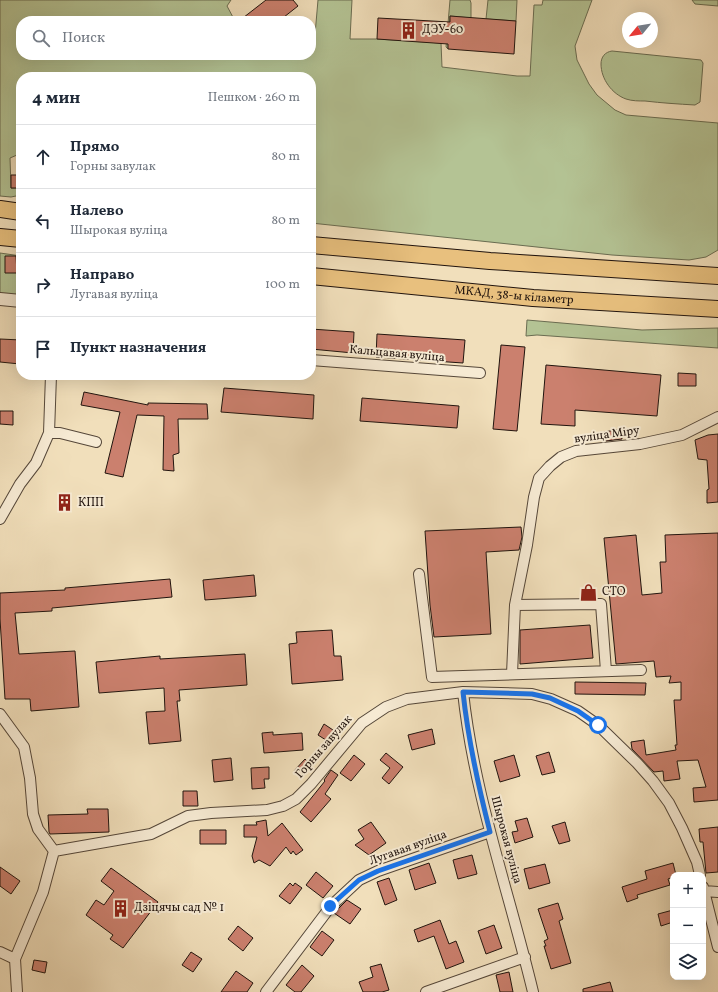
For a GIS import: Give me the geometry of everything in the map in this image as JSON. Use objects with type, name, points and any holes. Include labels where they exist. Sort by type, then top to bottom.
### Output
[{"type":"highway","points":[[0,237],[16,239]]},
{"type":"highway","points":[[316,245],[490,261],[718,276]]},
{"type":"highway","points":[[686,274],[705,270],[718,264]]},
{"type":"highway","name":"МКАД, 38-ы кіламетр","points":[[316,276],[533,298],[710,309]]},
{"type":"highway","points":[[710,309],[718,315]]},
{"type":"street","points":[[0,299],[16,301]]},
{"type":"street","name":"Кальцавая вуліца","points":[[316,360],[480,374]]},
{"type":"street","points":[[0,519],[20,484],[36,463],[49,433],[51,380]]},
{"type":"street","name":"вуліца Міру","points":[[512,674],[515,605],[534,496],[539,478],[561,456],[576,451],[640,444],[682,435],[718,417]]},
{"type":"street","points":[[49,433],[60,433],[96,442]]},
{"type":"street","points":[[419,574],[432,677],[641,670]]},
{"type":"street","points":[[515,605],[601,604],[606,671]]},
{"type":"street","name":"Горны завулак","points":[[54,851],[151,834],[188,816],[211,813],[266,810],[284,806],[296,799],[311,784],[362,723],[386,707],[407,699],[463,692],[532,694],[550,698],[578,711],[598,725],[617,742],[653,781],[669,803],[697,862],[699,872]]},
{"type":"street","name":"Шырокая вуліца","points":[[463,692],[467,726],[475,770],[490,832],[525,956],[533,992]]},
{"type":"street","points":[[0,714],[24,747],[30,778],[34,814],[38,829],[54,851],[43,892],[15,959],[17,992]]},
{"type":"street","name":"Лугавая вуліца","points":[[266,992],[330,906],[359,880],[378,871],[490,832]]},
{"type":"street","points":[[706,889],[718,892]]},
{"type":"street","points":[[706,897],[718,947]]},
{"type":"street","points":[[0,952],[15,959]]},
{"type":"street","points":[[426,992],[525,956]]},
{"type":"green space","points":[[0,0],[231,0],[227,6],[232,16],[16,16],[16,60],[316,60],[316,23],[318,0],[352,0],[350,39],[441,43],[442,67],[517,76],[530,76],[534,5],[542,5],[543,0],[592,0],[575,46],[577,60],[589,84],[597,95],[615,110],[626,115],[718,123],[718,250],[706,257],[689,260],[612,255],[316,224],[316,72],[16,72],[16,155],[10,158],[11,188],[16,188],[16,196],[0,196]]},
{"type":"green space","points":[[450,0],[470,0],[471,18],[450,16],[448,49],[446,47]]},
{"type":"green space","points":[[488,0],[517,0],[516,21],[486,19]]},
{"type":"green space","points":[[692,0],[718,0],[718,6],[695,4]]},
{"type":"green space","points":[[612,51],[701,60],[703,63],[700,102],[695,105],[676,104],[633,101],[621,97],[608,85],[602,70],[601,61],[603,57],[607,52]]},
{"type":"green space","points":[[0,253],[16,255],[16,296],[0,294]]},
{"type":"green space","points":[[527,320],[642,330],[718,328],[718,348],[537,335],[526,336]]},
{"type":"building","points":[[266,0],[293,0],[298,6],[285,16],[245,16]]},
{"type":"building","points":[[450,16],[516,21],[514,54],[448,49],[448,44],[377,39],[378,18],[450,22]]},
{"type":"building","points":[[11,175],[16,175],[16,188],[11,188]]},
{"type":"building","points":[[5,256],[16,256],[16,273],[5,273]]},
{"type":"building","points":[[316,329],[354,332],[353,353],[316,349]]},
{"type":"building","points":[[377,334],[465,340],[463,363],[376,357]]},
{"type":"building","points":[[0,339],[16,340],[16,364],[0,362]]},
{"type":"building","points":[[501,345],[525,347],[517,431],[493,429]]},
{"type":"building","points":[[546,365],[661,375],[657,416],[575,410],[575,426],[541,424]]},
{"type":"building","points":[[678,373],[696,374],[696,386],[678,386]]},
{"type":"building","points":[[224,388],[314,395],[313,419],[221,412]]},
{"type":"building","points":[[84,392],[148,405],[148,403],[207,404],[208,419],[178,419],[179,453],[173,455],[174,471],[163,470],[164,416],[137,415],[123,477],[105,473],[120,412],[81,405]]},
{"type":"building","points":[[362,398],[459,406],[457,428],[360,421]]},
{"type":"building","points":[[0,411],[13,411],[13,425],[0,424]]},
{"type":"building","points":[[621,429],[622,439],[606,441],[604,432]]},
{"type":"building","points":[[718,434],[718,502],[707,503],[707,490],[709,489],[707,460],[698,459],[695,440],[708,435]]},
{"type":"building","name":"КПП","points":[[60,496],[70,496],[70,510],[61,510]]},
{"type":"building","points":[[521,527],[522,537],[519,550],[486,552],[491,634],[434,637],[430,605],[425,531]]},
{"type":"building","points":[[718,533],[718,800],[694,802],[693,788],[706,787],[698,760],[677,761],[680,779],[664,781],[663,771],[654,772],[632,749],[631,742],[644,740],[646,755],[676,750],[674,700],[681,700],[681,682],[669,683],[671,676],[656,677],[654,661],[616,664],[604,538],[636,535],[642,595],[662,593],[660,562],[666,562],[665,535]]},
{"type":"building","points":[[254,575],[256,596],[205,600],[203,580]]},
{"type":"building","points":[[170,579],[172,597],[52,608],[52,611],[15,613],[19,654],[75,651],[79,707],[31,711],[30,699],[5,699],[0,619],[0,593],[65,590],[65,588]]},
{"type":"building","points":[[590,625],[593,658],[520,664],[520,630]]},
{"type":"building","points":[[332,630],[334,656],[341,656],[343,680],[292,684],[289,644],[297,643],[296,632]]},
{"type":"building","points":[[245,654],[247,685],[179,690],[180,701],[177,701],[181,741],[149,744],[146,712],[165,711],[164,688],[99,693],[96,662],[160,656],[160,659]]},
{"type":"building","points":[[575,682],[646,683],[645,695],[575,694]]},
{"type":"building","points":[[324,724],[336,732],[329,742],[318,735]]},
{"type":"building","points":[[432,729],[435,744],[412,750],[408,735]]},
{"type":"building","points":[[273,732],[273,735],[302,733],[303,750],[264,753],[262,733]]},
{"type":"building","points":[[549,752],[555,772],[542,775],[536,756]]},
{"type":"building","points":[[386,753],[403,767],[389,784],[382,778],[390,768],[380,760]]},
{"type":"building","points":[[354,755],[365,764],[351,781],[340,773]]},
{"type":"building","points":[[514,755],[520,776],[500,782],[494,761]]},
{"type":"building","points":[[231,758],[233,780],[214,782],[212,760]]},
{"type":"building","points":[[305,759],[312,766],[301,778],[294,771]]},
{"type":"building","points":[[269,767],[269,779],[264,779],[265,788],[252,789],[251,768]]},
{"type":"building","points":[[331,770],[338,775],[325,794],[331,799],[311,822],[300,812],[325,781],[324,780]]},
{"type":"building","points":[[183,791],[197,791],[198,806],[183,806]]},
{"type":"building","points":[[87,809],[108,809],[109,832],[50,834],[48,815],[88,814]]},
{"type":"building","points":[[527,818],[533,837],[515,843],[512,832],[518,831],[515,821]]},
{"type":"building","points":[[266,820],[268,836],[282,823],[303,850],[296,855],[293,851],[291,854],[286,847],[270,866],[259,860],[254,863],[252,856],[257,837],[244,837],[244,825],[257,825],[256,822]]},
{"type":"building","points":[[371,822],[386,843],[369,855],[355,845],[364,839],[358,830]]},
{"type":"building","points":[[565,822],[570,841],[559,844],[552,826]]},
{"type":"building","points":[[718,827],[718,872],[706,873],[703,842],[700,842],[699,829]]},
{"type":"building","points":[[200,830],[226,830],[226,844],[200,844]]},
{"type":"building","points":[[472,855],[477,874],[458,879],[453,860]]},
{"type":"building","points":[[429,863],[436,883],[415,890],[409,870]]},
{"type":"building","points":[[673,863],[675,872],[670,872],[670,878],[668,879],[670,885],[637,895],[638,898],[627,902],[622,887],[647,879],[645,871]]},
{"type":"building","points":[[545,864],[550,883],[529,889],[524,869]]},
{"type":"building","points":[[0,867],[20,881],[11,894],[0,886]]},
{"type":"building","name":"Дзіцячы сад № 1","points":[[111,868],[158,902],[123,948],[110,939],[113,935],[86,915],[96,900],[104,905],[114,891],[101,881]]},
{"type":"building","points":[[316,872],[333,886],[323,898],[306,885]]},
{"type":"building","points":[[389,878],[397,900],[385,905],[377,882]]},
{"type":"building","points":[[290,883],[293,886],[295,883],[302,888],[290,904],[279,896]]},
{"type":"building","points":[[347,900],[361,909],[350,924],[334,913]]},
{"type":"building","points":[[558,903],[563,919],[559,921],[571,963],[551,969],[544,946],[546,946],[544,941],[548,939],[538,909]]},
{"type":"building","points":[[670,911],[670,923],[661,926],[658,914]]},
{"type":"building","points":[[440,920],[449,944],[456,941],[464,962],[446,969],[434,936],[418,942],[414,930]]},
{"type":"building","points":[[494,925],[502,948],[486,954],[478,931]]},
{"type":"building","points":[[238,926],[253,938],[243,951],[228,939]]},
{"type":"building","points":[[322,931],[334,940],[322,956],[310,947]]},
{"type":"building","points":[[191,952],[202,959],[193,972],[182,965]]},
{"type":"building","points":[[34,960],[47,962],[45,973],[32,970]]},
{"type":"building","points":[[381,964],[389,990],[382,992],[363,992],[359,982],[373,977],[370,967]]},
{"type":"building","points":[[302,965],[314,976],[301,992],[295,992],[286,985]]},
{"type":"building","points":[[236,971],[253,983],[247,992],[221,992]]},
{"type":"building","points":[[509,972],[513,992],[500,992],[496,975]]},
{"type":"building","points":[[610,982],[613,992],[583,992],[583,989]]},
{"type":"place","name":"ДЭУ-60","points":[[409,30]]},
{"type":"place","name":"КПП","points":[[65,503]]},
{"type":"place","name":"СТО","points":[[589,592]]},
{"type":"place","name":"Дзіцячы сад № 1","points":[[121,908]]},
{"type":"route","points":[[330,906],[359,880],[378,871],[490,832],[475,770],[467,726],[463,692],[532,694],[550,698],[578,711],[598,725]]}]
